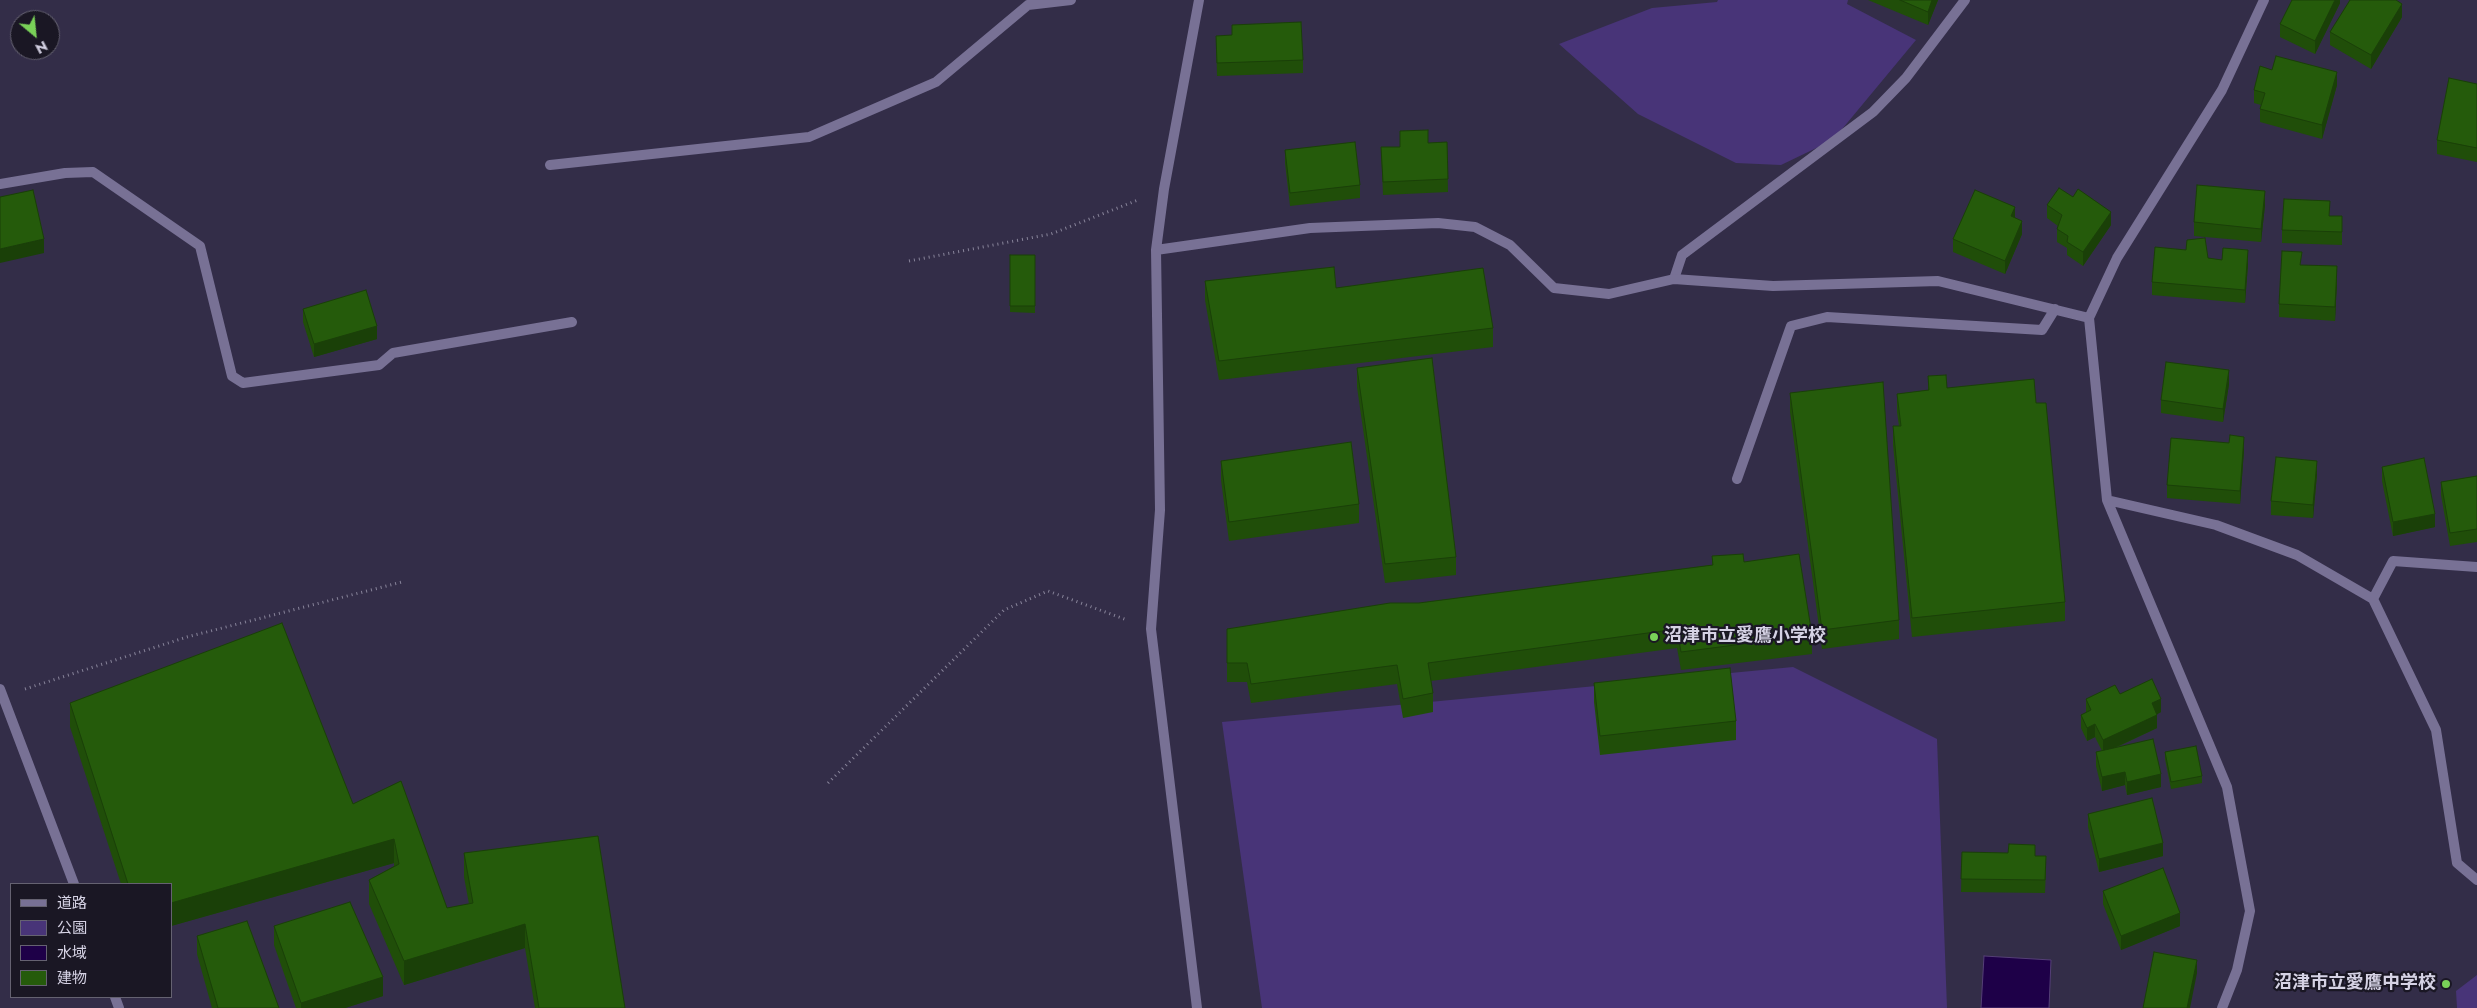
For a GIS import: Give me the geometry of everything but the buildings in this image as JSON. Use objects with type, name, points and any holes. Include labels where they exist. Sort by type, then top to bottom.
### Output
[{"type":"street","points":[[550,165],[809,137],[936,82],[1026,2],[1071,0]]},
{"type":"street","points":[[1197,1008],[1151,629],[1160,510],[1156,250],[1164,190],[1199,0]]},
{"type":"street","points":[[1674,279],[1682,255],[1873,112],[1906,78],[1965,0]]},
{"type":"street","points":[[2222,1008],[2237,970],[2250,911],[2227,787],[2107,500],[2090,318],[2118,258],[2222,90],[2264,0]]},
{"type":"street","points":[[0,184],[64,172],[93,172],[200,246],[232,376],[243,384],[379,365],[393,353],[572,322]]},
{"type":"street","points":[[1156,250],[1310,228],[1438,223],[1475,227],[1510,245],[1554,288],[1609,294],[1674,279],[1773,286],[1938,281],[2090,318]]},
{"type":"street","points":[[1737,479],[1792,326],[1827,317],[2042,330],[2055,310]]},
{"type":"street","points":[[2107,500],[2216,525],[2288,552],[2373,599],[2436,730],[2457,864],[2477,880]]},
{"type":"street","points":[[2373,599],[2393,561],[2477,566]]},
{"type":"street","points":[[1,692],[74,883]]},
{"type":"path","points":[[910,261],[1051,234],[1164,190]]},
{"type":"path","points":[[1,692],[187,637],[402,582]]},
{"type":"path","points":[[828,783],[1004,610],[1048,591],[1151,629]]},
{"type":"green space","points":[[1718,0],[1848,0],[1847,4],[1916,40],[1833,140],[1781,165],[1736,163],[1638,114],[1559,44],[1652,8],[1717,2]]},
{"type":"green space","points":[[1793,667],[1937,739],[1947,1008],[1262,1008],[1222,722]]},
{"type":"green space","points":[[2477,975],[2477,1008],[2457,1008],[2456,991]]},
{"type":"water","points":[[1984,956],[2051,960],[2049,1008],[1981,1008]]},
{"type":"place","name":"沼津市立愛鷹小学校","points":[[1654,637]]},
{"type":"place","name":"沼津市立愛鷹中学校","points":[[2446,984]]}]
